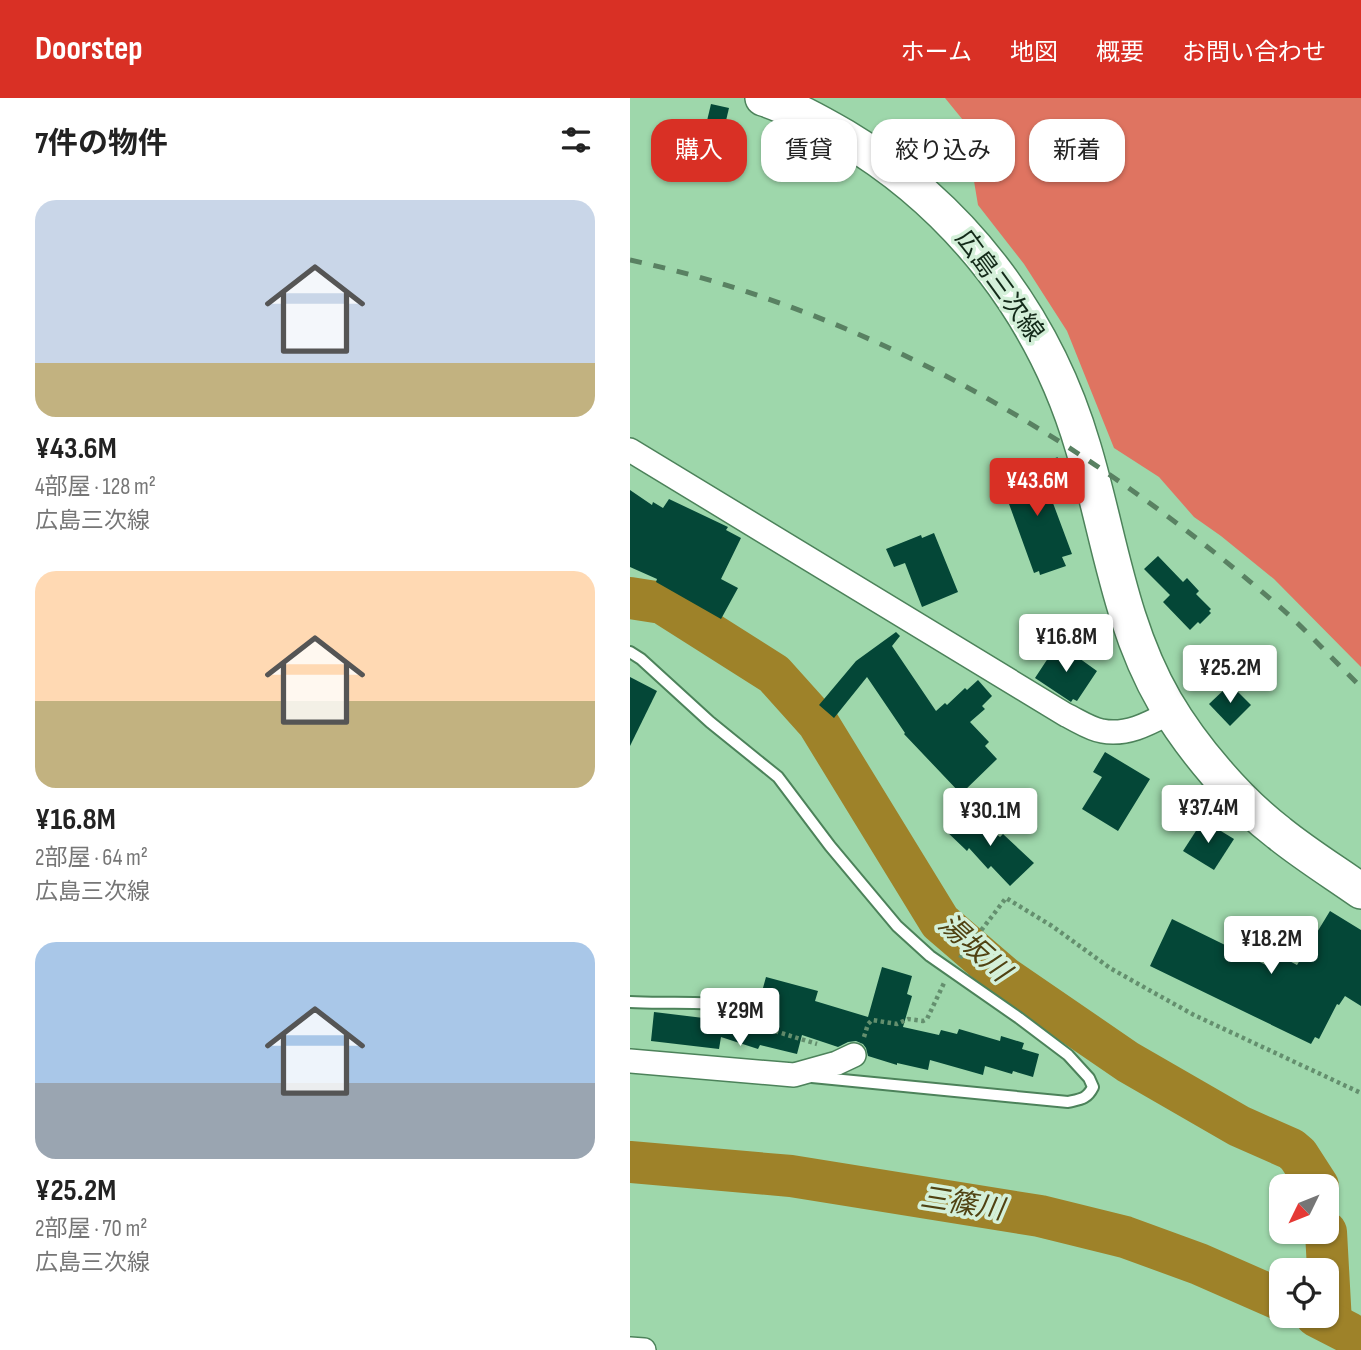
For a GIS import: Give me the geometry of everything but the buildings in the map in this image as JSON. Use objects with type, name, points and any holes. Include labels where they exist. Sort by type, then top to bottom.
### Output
[{"type":"main road","name":"広島三次線","points":[[763,98],[818,122],[865,149],[908,181],[948,217],[985,257],[1016,300],[1044,347],[1066,396],[1083,447],[1129,625],[1145,664],[1171,712],[1209,763],[1245,803],[1278,833],[1361,891]]},
{"type":"street","points":[[630,450],[1066,715],[1101,731],[1114,731],[1143,727],[1171,712]]},
{"type":"street","points":[[630,1061],[794,1075],[837,1063],[854,1055]]},
{"type":"street","points":[[630,1349],[644,1350]]},
{"type":"lane","points":[[630,652],[778,777],[830,846],[897,926],[930,956],[952,968],[1068,1055],[1089,1078],[1093,1087],[1082,1099],[1068,1102],[794,1075]]},
{"type":"lane","points":[[630,1002],[691,1002],[748,1012]]},
{"type":"path","points":[[748,1012],[750,1024],[858,1054],[868,1024],[872,1020],[897,1024],[908,1019],[923,1021],[928,1018],[952,968],[1006,898],[1052,926],[1110,968],[1194,1015],[1361,1093]]},
{"type":"shaded area","points":[[945,98],[1361,98],[1361,667],[1274,579],[1194,517],[1159,477],[1114,448],[1067,331],[1024,264],[978,205],[974,182],[1015,182],[1015,119],[962,119]]},
{"type":"waterway","name":"湯坂川","points":[[630,598],[662,603],[774,674],[818,723],[940,922],[1004,977],[1128,1062],[1239,1126],[1291,1149],[1310,1174]]},
{"type":"waterway","name":"三篠川","points":[[630,1162],[791,1176],[1040,1216],[1125,1237],[1199,1264],[1269,1295]]},
{"type":"waterway","name":"湯坂川","points":[[1327,1244],[1327,1258]]},
{"type":"waterway","name":"三篠川","points":[[1339,1328],[1361,1345]]},
{"type":"railway","points":[[630,260],[719,283],[806,313],[891,349],[973,391],[1052,437],[1129,488],[1203,544],[1285,612],[1361,687]]}]
